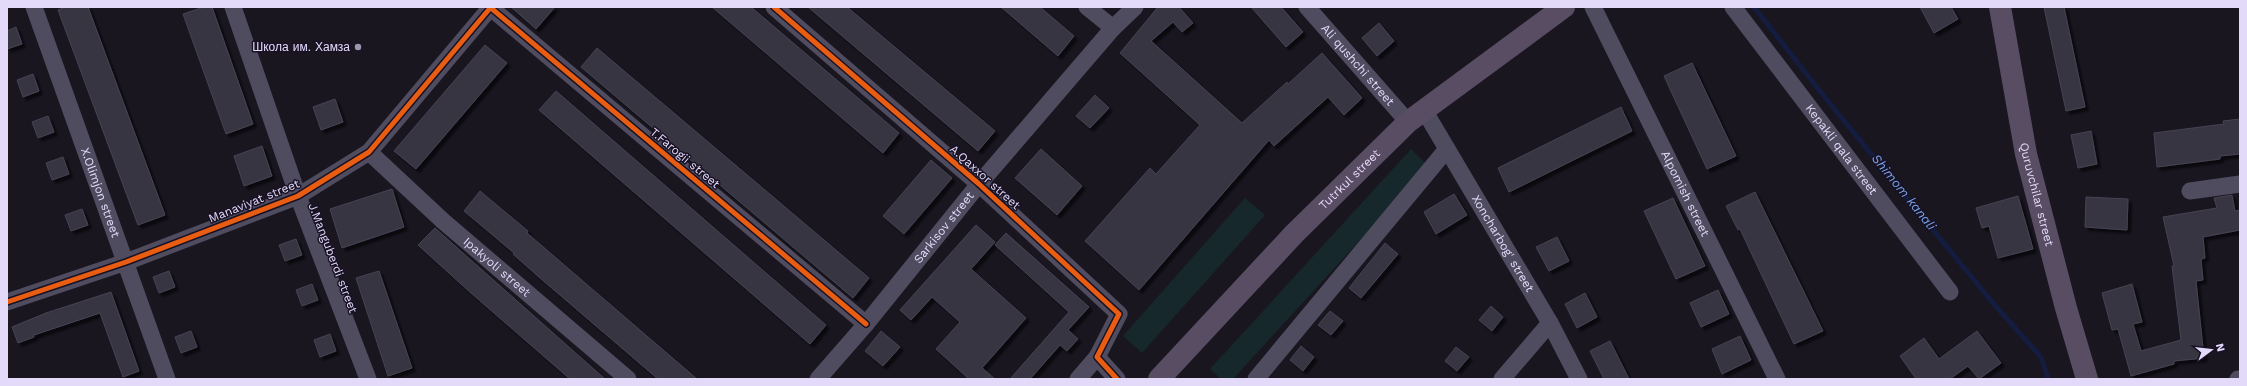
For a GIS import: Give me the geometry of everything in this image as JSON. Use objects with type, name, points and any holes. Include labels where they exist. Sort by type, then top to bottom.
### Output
[{"type":"main road","name":"Tutrkul street","points":[[1161,378],[1294,234],[1416,116],[1564,7]]},
{"type":"main road","name":"Quruvchilar street","points":[[2000,7],[2026,154],[2066,308],[2087,379]]},
{"type":"street","name":"X.Olimjon street","points":[[34,7],[167,379]]},
{"type":"street","name":"J.Manguberdi street","points":[[233,7],[298,196],[368,379]]},
{"type":"street","name":"Manaviyat street","points":[[7,302],[126,262],[298,196],[369,152],[491,7]]},
{"type":"street","name":"T.Farogii street","points":[[491,7],[866,324]]},
{"type":"street","name":"A.Qaxxor street","points":[[774,7],[979,184],[1119,314],[1097,357]]},
{"type":"street","points":[[1087,7],[1113,28]]},
{"type":"street","name":"Sarkisov street","points":[[818,379],[866,324],[979,184],[1113,28],[1135,7]]},
{"type":"street","name":"Ali qushchi street","points":[[1307,7],[1416,116]]},
{"type":"street","name":"Alpomish street","points":[[1593,7],[1777,379]]},
{"type":"street","name":"Kepakli qala street","points":[[1733,7],[1950,292]]},
{"type":"street","name":"Xoncharbog' street","points":[[1416,116],[1447,149],[1550,323],[1579,379]]},
{"type":"street","points":[[1256,379],[1447,149]]},
{"type":"street","name":"Ipakyoli street","points":[[369,152],[443,221],[628,379]]},
{"type":"street","points":[[2190,191],[2240,184]]},
{"type":"street","points":[[1502,379],[1550,323]]},
{"type":"street","points":[[1078,379],[1097,357],[1117,379]]},
{"type":"shaded area","points":[[1411,149],[1428,166],[1233,379],[1221,379],[1210,369]]},
{"type":"shaded area","points":[[1245,198],[1265,215],[1142,353],[1123,336]]},
{"type":"building","points":[[65,7],[88,7],[165,215],[138,225],[58,10]]},
{"type":"building","points":[[204,7],[212,7],[253,124],[226,134],[183,14]]},
{"type":"building","points":[[511,7],[555,7],[536,29]]},
{"type":"building","points":[[712,7],[751,7],[899,133],[883,153]]},
{"type":"building","points":[[808,7],[847,7],[995,131],[978,151]]},
{"type":"building","points":[[1001,7],[1040,7],[1074,36],[1058,56]]},
{"type":"building","points":[[1158,7],[1179,7],[1193,23],[1182,32],[1173,22],[1151,41],[1242,123],[1287,82],[1288,84],[1322,53],[1362,98],[1344,115],[1328,97],[1274,146],[1269,140],[1139,290],[1085,241],[1150,168],[1156,174],[1200,125],[1120,53]]},
{"type":"building","points":[[1251,7],[1281,7],[1303,32],[1286,47]]},
{"type":"building","points":[[1920,7],[1951,7],[1958,19],[1934,33]]},
{"type":"building","points":[[2044,7],[2064,7],[2085,107],[2066,111]]},
{"type":"building","points":[[1379,23],[1394,41],[1377,56],[1362,38]]},
{"type":"building","points":[[16,27],[22,44],[7,49],[7,31]]},
{"type":"building","points":[[485,45],[507,63],[416,169],[394,151]]},
{"type":"building","points":[[597,48],[869,278],[853,298],[581,67]]},
{"type":"building","points":[[1692,63],[1736,156],[1707,169],[1664,76]]},
{"type":"building","points":[[33,74],[39,91],[23,97],[17,80]]},
{"type":"building","points":[[556,91],[826,325],[810,344],[539,110]]},
{"type":"building","points":[[1095,95],[1109,108],[1090,128],[1076,116]]},
{"type":"building","points":[[335,99],[343,122],[321,130],[313,107]]},
{"type":"building","points":[[1621,107],[1632,131],[1509,192],[1498,168]]},
{"type":"building","points":[[48,116],[54,132],[38,138],[32,122]]},
{"type":"building","points":[[2240,119],[2240,154],[2220,156],[2220,159],[2157,167],[2154,133],[2224,124],[2223,121]]},
{"type":"building","points":[[2091,131],[2097,164],[2078,168],[2071,135]]},
{"type":"building","points":[[262,146],[272,176],[244,186],[234,156]]},
{"type":"building","points":[[1041,149],[1082,186],[1057,215],[1015,178]]},
{"type":"building","points":[[63,157],[69,174],[52,180],[46,163]]},
{"type":"building","points":[[931,160],[952,178],[904,234],[883,216]]},
{"type":"building","points":[[392,189],[404,227],[342,248],[330,209]]},
{"type":"building","points":[[480,191],[697,379],[658,379],[540,278],[513,254],[514,253],[464,211]]},
{"type":"building","points":[[1755,192],[1823,331],[1794,344],[1740,229],[1738,230],[1726,206]]},
{"type":"building","points":[[1454,194],[1467,215],[1436,234],[1424,212]]},
{"type":"building","points":[[2232,195],[2235,211],[2240,210],[2240,230],[2203,237],[2205,258],[2201,259],[2203,280],[2196,281],[2204,358],[2174,361],[2174,364],[2131,376],[2118,329],[2112,330],[2102,293],[2132,284],[2142,322],[2133,324],[2141,351],[2181,340],[2172,266],[2174,266],[2163,217],[2217,208],[2214,198]]},
{"type":"building","points":[[2018,196],[2033,249],[1998,258],[1989,226],[1982,228],[1976,208]]},
{"type":"building","points":[[2086,197],[2128,199],[2127,230],[2085,227]]},
{"type":"building","points":[[1673,198],[1705,266],[1676,279],[1644,211]]},
{"type":"building","points":[[82,209],[88,225],[71,231],[65,215]]},
{"type":"building","points":[[976,225],[995,242],[971,269],[1026,318],[982,368],[995,379],[969,379],[936,349],[960,322],[932,297],[911,320],[900,310]]},
{"type":"building","points":[[435,228],[605,379],[570,379],[471,293],[418,245]]},
{"type":"building","points":[[1006,233],[1089,307],[1068,330],[1078,339],[1067,351],[1060,345],[1030,379],[1010,379],[1069,312],[995,245]]},
{"type":"building","points":[[1557,237],[1569,261],[1549,271],[1536,247]]},
{"type":"building","points":[[296,239],[302,255],[285,261],[279,245]]},
{"type":"building","points":[[1385,243],[1398,254],[1361,298],[1349,288]]},
{"type":"building","points":[[169,271],[175,287],[159,293],[153,277]]},
{"type":"building","points":[[379,271],[412,368],[388,376],[356,278]]},
{"type":"building","points":[[312,284],[318,300],[302,306],[296,290]]},
{"type":"building","points":[[1718,290],[1729,314],[1701,327],[1690,303]]},
{"type":"building","points":[[111,292],[139,371],[123,377],[100,313],[34,335],[34,337],[18,343],[12,327],[46,313]]},
{"type":"building","points":[[1585,293],[1597,317],[1577,328],[1565,304]]},
{"type":"building","points":[[1491,306],[1503,317],[1492,331],[1479,320]]},
{"type":"building","points":[[1330,311],[1343,321],[1331,335],[1318,325]]},
{"type":"building","points":[[191,331],[197,347],[181,353],[175,337]]},
{"type":"building","points":[[881,331],[900,347],[883,366],[865,351]]},
{"type":"building","points":[[1977,331],[2001,363],[1979,379],[1968,366],[1950,379],[1916,379],[1900,356],[1924,338],[1939,359]]},
{"type":"building","points":[[330,334],[336,351],[320,357],[314,340]]},
{"type":"building","points":[[1740,336],[1751,360],[1722,374],[1712,349]]},
{"type":"building","points":[[1610,341],[1629,379],[1604,379],[1590,351]]},
{"type":"building","points":[[1301,346],[1314,357],[1303,371],[1290,360]]},
{"type":"building","points":[[1456,347],[1469,357],[1457,371],[1445,361]]},
{"type":"waterway","name":"Shimom kanali","points":[[1754,7],[1823,95],[1992,302],[2041,357],[2048,379]]},
{"type":"cycle path","points":[[7,302],[126,262],[298,196],[369,152],[491,7]]},
{"type":"cycle path","points":[[774,7],[979,184],[1119,314],[1097,357],[1117,379]]},
{"type":"cycle path","points":[[491,8],[866,324]]},
{"type":"place","name":"Школа им. Хамза","points":[[358,47]]}]
